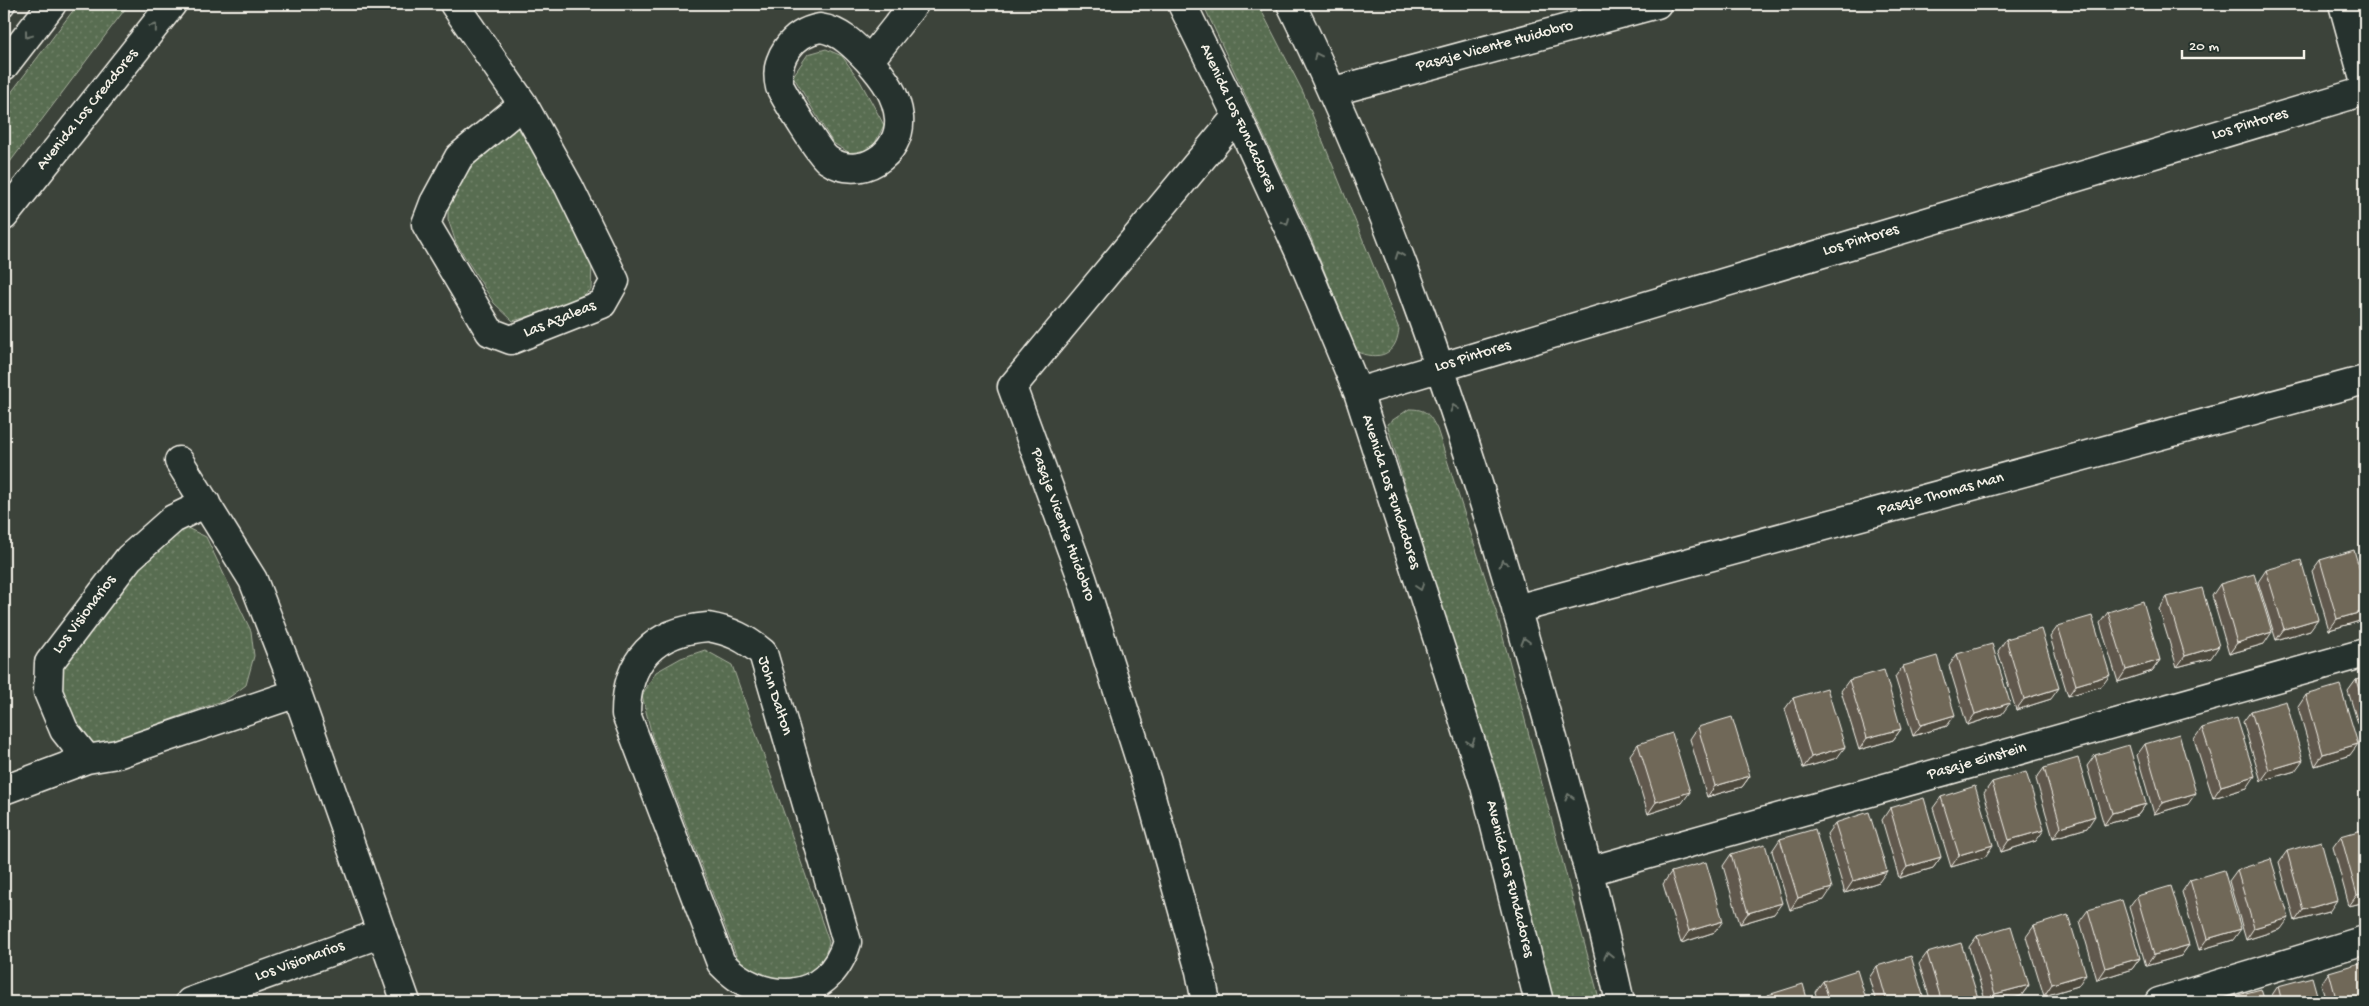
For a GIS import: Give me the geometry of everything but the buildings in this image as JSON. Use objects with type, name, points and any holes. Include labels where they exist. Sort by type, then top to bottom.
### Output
[{"type":"street","points":[[4,66],[52,4]]},
{"type":"street","name":"Avenida Los Creadores","points":[[4,216],[172,4]]},
{"type":"street","name":"Las Azaleas","points":[[454,4],[523,104],[569,186],[615,281],[602,304],[511,340],[490,332],[426,224],[434,203],[458,157],[523,104]]},
{"type":"street","points":[[869,61],[914,4]]},
{"type":"street","name":"Avenida Los Fundadores","points":[[1182,4],[1237,116],[1300,253],[1358,392],[1485,786],[1539,1002]]},
{"type":"street","points":[[1291,4],[1334,91],[1389,228],[1441,367],[1516,609],[1589,872],[1620,1002]]},
{"type":"street","name":"Pasaje Vicente Huidobro","points":[[1334,91],[1657,4]]},
{"type":"street","points":[[2343,4],[2365,83]]},
{"type":"street","points":[[820,28],[828,29],[851,42],[869,61],[889,87],[899,116],[899,131],[892,147],[881,159],[869,166],[855,168],[840,166],[826,160],[786,98],[777,76],[779,64],[787,49],[798,37],[808,30],[820,28]]},
{"type":"street","name":"Los Pintores","points":[[1358,392],[2365,91]]},
{"type":"street","name":"Pasaje Vicente Huidobro","points":[[1206,1002],[1200,971],[1147,782],[1082,578],[1012,387],[1237,116]]},
{"type":"street","name":"Pasaje Thomas Man","points":[[1516,609],[2365,380]]},
{"type":"street","points":[[178,461],[253,580],[297,693],[406,1002]]},
{"type":"street","name":"Los Visionarios","points":[[87,758],[64,730],[48,692],[49,663],[129,558],[173,519],[206,503]]},
{"type":"street","name":"John Dalton","points":[[708,627],[729,631],[747,640],[763,653],[847,942],[842,959],[831,976],[802,999],[764,997],[747,990],[732,978],[721,963],[626,714],[628,686],[640,660],[653,646],[669,635],[688,628],[708,627]]},
{"type":"street","name":"Pasaje Einstein","points":[[1589,872],[2365,653]]},
{"type":"street","points":[[4,790],[87,758],[116,754],[297,693]]},
{"type":"street","name":"Los Visionarios","points":[[190,1002],[382,932]]},
{"type":"street","points":[[2159,1002],[2365,940]]},
{"type":"green space","points":[[78,4],[129,4],[4,170],[4,102]]},
{"type":"green space","points":[[1203,4],[1258,4],[1303,92],[1399,329],[1394,345],[1385,354],[1372,356],[1357,352],[1309,233]]},
{"type":"green space","points":[[826,49],[842,56],[860,81],[884,125],[872,149],[850,153],[833,143],[793,76],[808,54]]},
{"type":"green space","points":[[518,128],[540,162],[592,263],[591,289],[564,305],[513,321],[494,303],[456,243],[448,219],[448,201],[469,170],[505,131]]},
{"type":"green space","points":[[1409,409],[1427,413],[1437,429],[1496,611],[1600,1002],[1544,1002],[1518,872],[1387,424]]},
{"type":"green space","points":[[181,525],[206,537],[251,631],[254,656],[246,685],[227,699],[100,745],[83,739],[66,713],[57,675],[163,535]]},
{"type":"green space","points":[[705,650],[732,665],[829,942],[821,965],[815,972],[809,977],[793,983],[769,987],[739,963],[652,736],[642,695],[656,672],[681,658]]}]
